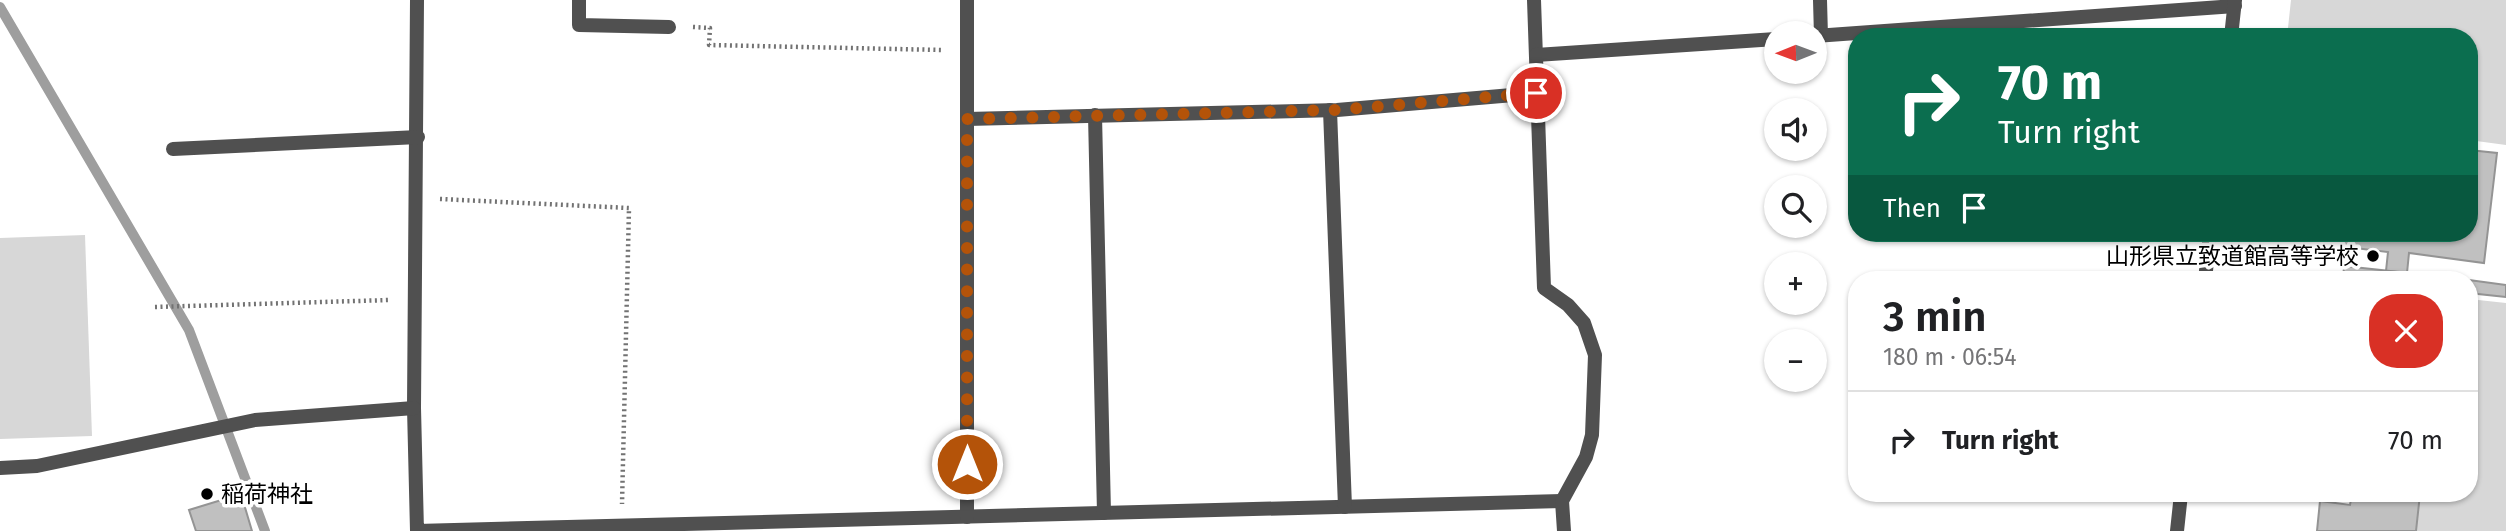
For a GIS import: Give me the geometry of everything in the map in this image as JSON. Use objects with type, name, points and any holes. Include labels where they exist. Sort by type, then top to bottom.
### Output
[{"type":"street","points":[[417,0],[418,198],[414,408],[417,531],[1562,502]]},
{"type":"street","points":[[579,0],[579,25],[669,27]]},
{"type":"street","points":[[967,0],[967,517]]},
{"type":"street","points":[[1534,0],[1544,288],[1568,305],[1584,323],[1595,355],[1592,435],[1586,457],[1562,502],[1564,531]]},
{"type":"street","points":[[1819,21],[1820,0]]},
{"type":"street","points":[[1919,28],[2235,3],[2232,28]]},
{"type":"street","points":[[1827,35],[1848,34]]},
{"type":"street","points":[[1536,55],[1764,40]]},
{"type":"street","points":[[967,119],[1330,110],[1536,93]]},
{"type":"street","points":[[1330,110],[1346,507]]},
{"type":"street","points":[[1095,116],[1104,513]]},
{"type":"street","points":[[173,149],[418,137]]},
{"type":"street","points":[[2206,271],[2209,242]]},
{"type":"street","points":[[0,468],[37,466],[254,420],[414,408]]},
{"type":"street","points":[[2177,531],[2180,502]]},
{"type":"path","points":[[669,27],[710,28],[709,45],[967,50]]},
{"type":"path","points":[[418,198],[629,208],[622,526]]},
{"type":"path","points":[[155,307],[415,299]]},
{"type":"shaded area","points":[[2291,0],[2506,0],[2506,145],[2478,141],[2478,28],[2288,28]]},
{"type":"shaded area","points":[[85,235],[92,436],[0,439],[0,238]]},
{"type":"shaded area","points":[[2478,300],[2506,303],[2506,531],[2416,531],[2419,502],[2478,502]]},
{"type":"building","points":[[2478,151],[2497,153],[2484,263],[2409,253],[2407,271],[2386,271],[2388,252],[2339,246],[2339,242],[2478,242]]},
{"type":"building","points":[[2344,266],[2390,271],[2344,271]]},
{"type":"building","points":[[2478,281],[2506,285],[2506,297],[2478,294]]},
{"type":"building","points":[[241,494],[252,531],[196,531],[189,510]]},
{"type":"building","points":[[2320,502],[2350,505],[2351,502],[2419,502],[2416,531],[2317,531]]},
{"type":"waterway","points":[[0,7],[189,330],[265,531]]},
{"type":"place","name":"山形県立致道館高等学校","points":[[2373,256]]},
{"type":"place","name":"稲荷神社","points":[[207,494]]},
{"type":"route","points":[[967,464],[967,119],[1337,110],[1536,93]]}]
